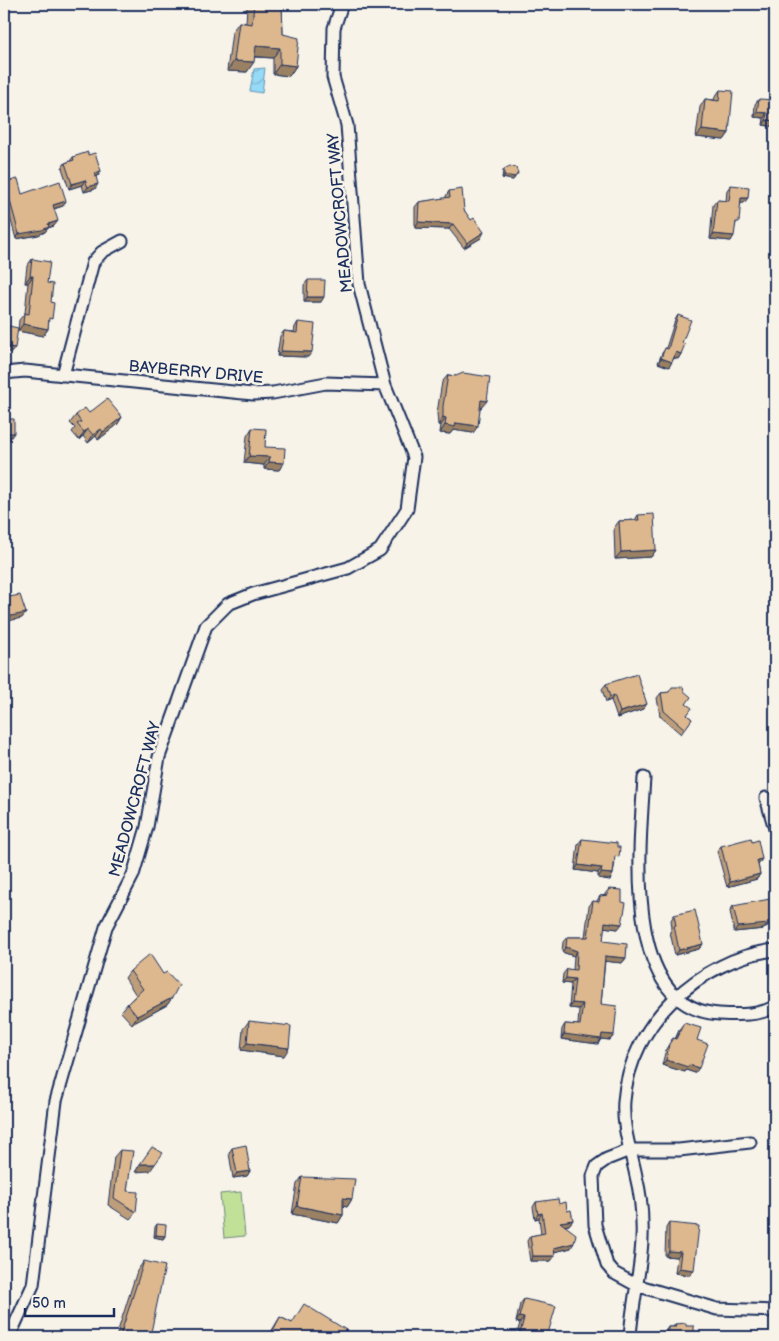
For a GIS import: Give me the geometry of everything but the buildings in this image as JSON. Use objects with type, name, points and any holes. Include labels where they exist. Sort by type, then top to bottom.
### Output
[{"type":"street","name":"MEADOWCROFT WAY","points":[[9,1337],[33,1285],[56,1101],[106,927],[134,875],[147,827],[159,757],[206,626],[228,604],[253,594],[348,568],[380,550],[407,509],[414,458],[385,385],[359,284],[347,125],[333,77],[334,28],[342,4]]},
{"type":"street","points":[[63,375],[93,262],[102,252],[122,241]]},
{"type":"street","name":"BAYBERRY DRIVE","points":[[4,372],[25,371],[253,394],[272,393],[326,383],[385,385]]},
{"type":"street","points":[[644,778],[640,853],[641,893],[652,957],[658,975],[675,998],[696,1010],[713,1014],[754,1013],[770,1010],[775,1006]]},
{"type":"street","points":[[766,798],[775,829]]},
{"type":"street","points":[[630,1337],[643,1227],[641,1202],[625,1128],[624,1101],[629,1079],[646,1035],[662,1012],[675,998],[704,974],[754,953],[775,950]]},
{"type":"street","points":[[750,1142],[679,1150],[630,1150],[597,1166],[593,1176],[595,1225],[607,1265],[614,1273],[636,1285],[717,1309],[775,1311]]},
{"type":"green space","points":[[241,1192],[245,1236],[224,1238],[220,1194]]},
{"type":"water","points":[[265,68],[262,93],[250,91],[254,69]]}]
